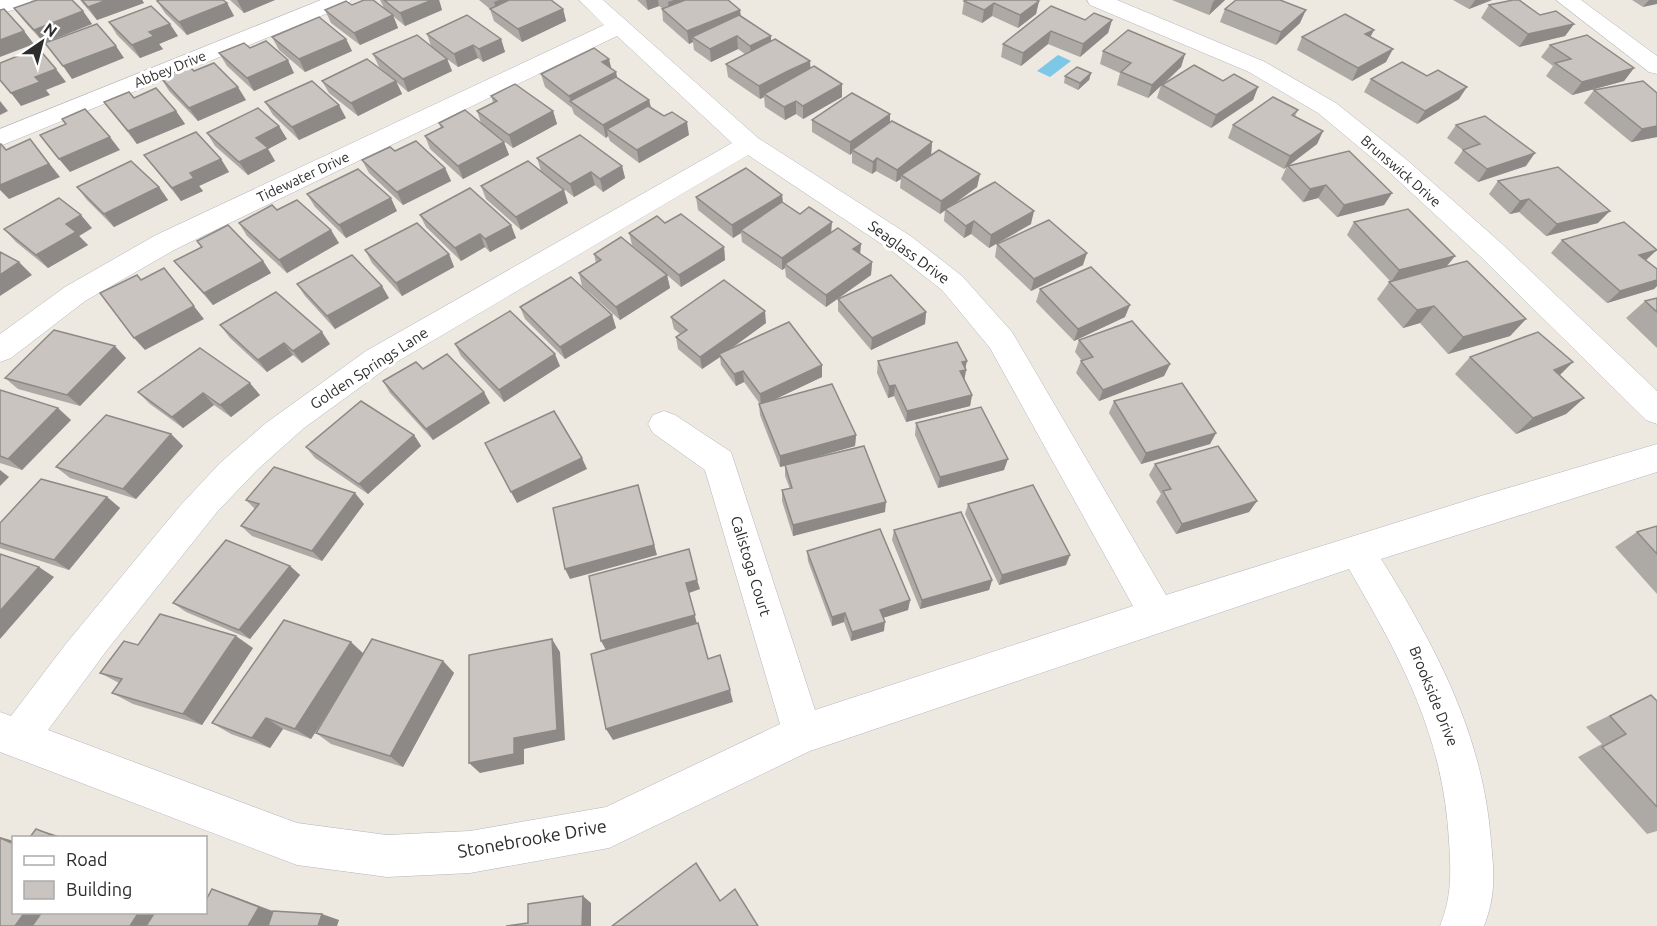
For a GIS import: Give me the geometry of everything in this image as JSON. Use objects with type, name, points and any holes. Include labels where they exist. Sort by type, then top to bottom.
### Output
[{"type":"street","points":[[0,8],[21,0]]},
{"type":"street","name":"Abbey Drive","points":[[0,138],[340,0]]},
{"type":"street","name":"Seaglass Drive","points":[[590,0],[749,144],[902,244],[952,283],[1001,340],[1158,615]]},
{"type":"street","name":"Brunswick Drive","points":[[1098,0],[1257,67],[1327,108],[1398,166],[1491,250],[1657,411]]},
{"type":"street","points":[[1567,0],[1657,67]]},
{"type":"street","name":"Tidewater Drive","points":[[0,350],[75,294],[166,242],[618,27]]},
{"type":"street","points":[[1627,45],[1653,39]]},
{"type":"street","name":"Golden Springs Lane","points":[[9,735],[56,685],[202,503],[244,460],[286,424],[328,391],[377,360],[749,144]]},
{"type":"street","name":"Calistoga Court","points":[[664,424],[719,462],[803,734]]},
{"type":"street","name":"Stonebrooke Drive","points":[[9,735],[297,844],[387,856],[470,852],[609,826],[803,734],[983,671],[1657,458]]},
{"type":"street","name":"Brookside Drive","points":[[1357,551],[1413,643],[1445,716],[1462,765],[1471,831],[1471,899],[1462,926]]},
{"type":"water","points":[[1058,55],[1071,61],[1050,77],[1037,71]]},
{"type":"building","points":[[37,0],[72,0],[83,11],[34,30],[14,8]]},
{"type":"building","points":[[82,0],[107,0],[88,7]]},
{"type":"building","points":[[223,0],[227,3],[179,22],[157,1]]},
{"type":"building","points":[[364,0],[373,0],[393,15],[354,33],[325,10],[346,1],[352,5]]},
{"type":"building","points":[[384,0],[432,0],[400,13]]},
{"type":"building","points":[[509,0],[551,0],[563,9],[518,29],[490,9]]},
{"type":"building","points":[[685,0],[728,0],[740,10],[687,31],[662,9]]},
{"type":"building","points":[[1236,0],[1280,0],[1306,10],[1281,32],[1225,9]]},
{"type":"building","points":[[1519,0],[1540,15],[1556,11],[1574,24],[1528,34],[1489,5]]},
{"type":"building","points":[[964,1],[1039,1],[1020,15],[994,3],[984,10]]},
{"type":"building","points":[[151,6],[170,24],[149,32],[154,36],[132,45],[109,22]]},
{"type":"building","points":[[1051,6],[1085,20],[1094,13],[1112,20],[1083,44],[1051,31],[1023,53],[1003,44]]},
{"type":"building","points":[[4,9],[24,31],[0,40],[0,10]]},
{"type":"building","points":[[1345,14],[1374,30],[1365,34],[1393,49],[1358,68],[1302,37]]},
{"type":"building","points":[[467,15],[501,39],[479,49],[473,45],[454,54],[427,34]]},
{"type":"building","points":[[739,15],[771,36],[750,46],[737,36],[710,49],[692,37]]},
{"type":"building","points":[[319,17],[346,39],[299,59],[272,37]]},
{"type":"building","points":[[97,24],[116,46],[63,66],[45,43]]},
{"type":"building","points":[[1128,30],[1185,54],[1152,85],[1121,72],[1131,63],[1103,51]]},
{"type":"building","points":[[417,35],[447,59],[403,79],[373,54]]},
{"type":"building","points":[[1587,35],[1634,68],[1582,82],[1555,63],[1571,59],[1550,45]]},
{"type":"building","points":[[775,39],[810,61],[759,86],[726,64]]},
{"type":"building","points":[[266,41],[288,60],[247,78],[219,53],[244,43],[250,48]]},
{"type":"building","points":[[38,48],[56,69],[35,77],[40,82],[11,93],[0,80],[0,63]]},
{"type":"building","points":[[594,48],[609,59],[602,62],[616,72],[569,96],[541,74]]},
{"type":"building","points":[[367,59],[396,81],[351,103],[322,81]]},
{"type":"building","points":[[1402,62],[1427,76],[1438,70],[1467,87],[1425,111],[1371,79]]},
{"type":"building","points":[[214,63],[238,87],[189,108],[161,78],[189,66],[194,71]]},
{"type":"building","points":[[1194,65],[1223,81],[1234,74],[1258,87],[1216,115],[1162,85]]},
{"type":"building","points":[[814,66],[842,84],[803,106],[796,101],[784,107],[764,94]]},
{"type":"building","points":[[1077,67],[1091,73],[1080,83],[1065,76]]},
{"type":"building","points":[[616,77],[649,100],[603,125],[570,101]]},
{"type":"building","points":[[312,81],[339,105],[292,127],[265,102]]},
{"type":"building","points":[[1643,81],[1657,93],[1657,126],[1642,129],[1594,90]]},
{"type":"building","points":[[515,84],[553,111],[509,135],[477,111],[497,101],[491,96]]},
{"type":"building","points":[[156,88],[176,111],[128,131],[104,102],[129,92],[134,98]]},
{"type":"building","points":[[852,93],[890,114],[850,142],[812,120]]},
{"type":"building","points":[[1273,97],[1298,110],[1292,115],[1323,131],[1290,156],[1233,125]]},
{"type":"building","points":[[648,106],[664,116],[672,112],[687,122],[637,150],[607,129]]},
{"type":"building","points":[[258,108],[279,126],[256,138],[268,148],[239,162],[207,133]]},
{"type":"building","points":[[85,109],[110,137],[59,159],[40,135],[66,124],[62,119]]},
{"type":"building","points":[[465,110],[504,142],[458,166],[425,136],[443,127],[439,123]]},
{"type":"building","points":[[1485,116],[1535,153],[1487,169],[1463,150],[1480,144],[1456,125]]},
{"type":"building","points":[[892,121],[932,142],[897,170],[877,158],[873,162],[852,150]]},
{"type":"building","points":[[196,132],[221,159],[190,173],[194,178],[172,188],[144,155]]},
{"type":"building","points":[[580,135],[622,166],[600,179],[591,172],[570,184],[537,158]]},
{"type":"building","points":[[30,139],[49,164],[0,185],[0,144],[6,150]]},
{"type":"building","points":[[416,141],[445,168],[397,192],[362,160],[390,147],[395,151]]},
{"type":"building","points":[[939,150],[980,174],[941,201],[901,175]]},
{"type":"building","points":[[1349,151],[1392,193],[1344,205],[1326,185],[1310,189],[1288,166]]},
{"type":"building","points":[[131,161],[159,187],[104,214],[77,187]]},
{"type":"building","points":[[528,161],[564,190],[516,217],[481,186]]},
{"type":"building","points":[[1558,167],[1610,211],[1557,224],[1529,199],[1520,201],[1498,181]]},
{"type":"building","points":[[746,168],[782,195],[732,225],[696,197]]},
{"type":"building","points":[[358,169],[391,198],[339,225],[307,194]]},
{"type":"building","points":[[995,182],[1034,211],[991,235],[974,221],[966,226],[945,209]]},
{"type":"building","points":[[470,188],[511,225],[485,239],[480,234],[455,248],[420,215]]},
{"type":"building","points":[[59,198],[81,215],[66,224],[76,232],[36,255],[4,229]]},
{"type":"building","points":[[297,200],[331,230],[279,260],[239,223],[272,205],[277,210]]},
{"type":"building","points":[[782,202],[800,214],[809,207],[832,222],[782,258],[741,230]]},
{"type":"building","points":[[1408,209],[1455,256],[1399,270],[1354,222]]},
{"type":"building","points":[[681,214],[724,247],[679,275],[629,233],[657,216],[665,223]]},
{"type":"building","points":[[1049,220],[1087,253],[1034,279],[997,244]]},
{"type":"building","points":[[1624,222],[1657,250],[1639,255],[1657,269],[1657,280],[1620,291],[1562,240]]},
{"type":"building","points":[[417,223],[449,254],[396,283],[365,250]]},
{"type":"building","points":[[228,225],[263,261],[204,293],[174,261],[202,247],[197,241]]},
{"type":"building","points":[[838,228],[861,244],[853,249],[872,262],[826,295],[785,264]]},
{"type":"building","points":[[621,237],[667,275],[616,307],[579,273],[601,260],[594,254]]},
{"type":"building","points":[[0,252],[19,262],[0,275]]},
{"type":"building","points":[[352,255],[382,286],[327,316],[297,284]]},
{"type":"building","points":[[1467,261],[1526,319],[1463,337],[1434,306],[1417,310],[1389,282]]},
{"type":"building","points":[[1091,267],[1130,305],[1078,329],[1040,289]]},
{"type":"building","points":[[164,268],[194,306],[134,338],[100,293],[137,275],[141,280]]},
{"type":"building","points":[[891,275],[926,312],[872,338],[838,299]]},
{"type":"building","points":[[571,277],[612,315],[560,347],[520,307]]},
{"type":"building","points":[[724,280],[765,311],[700,357],[676,337],[687,330],[671,317]]},
{"type":"building","points":[[276,292],[322,332],[293,351],[284,343],[258,360],[220,325]]},
{"type":"building","points":[[1657,298],[1657,312],[1645,301]]},
{"type":"building","points":[[510,311],[555,354],[499,390],[455,344]]},
{"type":"building","points":[[1132,321],[1170,364],[1103,390],[1081,361],[1093,357],[1079,340]]},
{"type":"building","points":[[789,322],[822,365],[760,394],[743,371],[734,374],[719,354]]},
{"type":"building","points":[[54,330],[115,346],[67,395],[5,378]]},
{"type":"building","points":[[1538,332],[1573,362],[1554,370],[1584,398],[1533,418],[1470,357]]},
{"type":"building","points":[[957,342],[967,361],[962,362],[966,370],[960,371],[972,395],[907,411],[895,385],[889,386],[878,361]]},
{"type":"building","points":[[200,348],[250,383],[220,405],[203,393],[172,417],[138,392]]},
{"type":"building","points":[[447,354],[484,392],[426,429],[383,381],[416,362],[423,369]]},
{"type":"building","points":[[1182,383],[1216,433],[1146,453],[1114,401]]},
{"type":"building","points":[[832,384],[856,435],[780,456],[759,404]]},
{"type":"building","points":[[0,390],[58,408],[8,459],[0,456]]},
{"type":"building","points":[[361,401],[414,435],[359,484],[306,447]]},
{"type":"building","points":[[981,407],[1008,459],[940,477],[916,423]]},
{"type":"building","points":[[554,411],[582,458],[511,492],[485,443]]},
{"type":"building","points":[[106,415],[171,434],[123,489],[56,467]]},
{"type":"building","points":[[864,446],[886,502],[793,525],[782,490],[792,488],[785,465]]},
{"type":"building","points":[[1218,446],[1257,501],[1182,524],[1163,491],[1171,489],[1155,464]]},
{"type":"building","points":[[274,467],[355,493],[312,551],[241,526],[259,504],[246,500]]},
{"type":"building","points":[[41,479],[107,497],[54,560],[0,543],[0,523]]},
{"type":"building","points":[[638,485],[654,545],[565,569],[553,508]]},
{"type":"building","points":[[1033,485],[1070,555],[1002,575],[968,504]]},
{"type":"building","points":[[961,512],[992,580],[922,600],[894,530]]},
{"type":"building","points":[[1657,526],[1657,554],[1637,532]]},
{"type":"building","points":[[880,529],[910,600],[880,610],[885,622],[852,632],[845,613],[832,617],[807,551]]},
{"type":"building","points":[[226,540],[290,566],[239,630],[173,603]]},
{"type":"building","points":[[689,549],[697,580],[686,583],[695,615],[601,641],[589,576]]},
{"type":"building","points":[[0,554],[39,567],[0,611]]},
{"type":"building","points":[[160,614],[236,636],[183,714],[112,693],[122,679],[100,673],[124,641],[138,645]]},
{"type":"building","points":[[284,620],[351,642],[295,729],[266,718],[252,738],[212,723]]},
{"type":"building","points":[[698,623],[708,659],[720,655],[730,690],[606,729],[591,654]]},
{"type":"building","points":[[372,639],[443,661],[390,756],[316,733]]},
{"type":"building","points":[[552,639],[557,730],[514,738],[514,754],[469,763],[469,655]]},
{"type":"building","points":[[1651,695],[1657,701],[1657,807],[1602,747],[1626,734],[1610,716]]},
{"type":"building","points":[[36,829],[54,836],[31,836]]},
{"type":"building","points":[[0,838],[12,843],[12,914],[24,914],[15,926],[0,926]]},
{"type":"building","points":[[696,863],[720,901],[735,889],[758,926],[612,926]]},
{"type":"building","points":[[212,889],[259,907],[248,926],[146,926],[154,914],[207,914],[207,898]]},
{"type":"building","points":[[583,896],[582,926],[506,926],[528,923],[528,904]]},
{"type":"building","points":[[273,911],[322,914],[318,926],[268,926]]},
{"type":"building","points":[[41,914],[138,914],[130,926],[32,926]]}]
